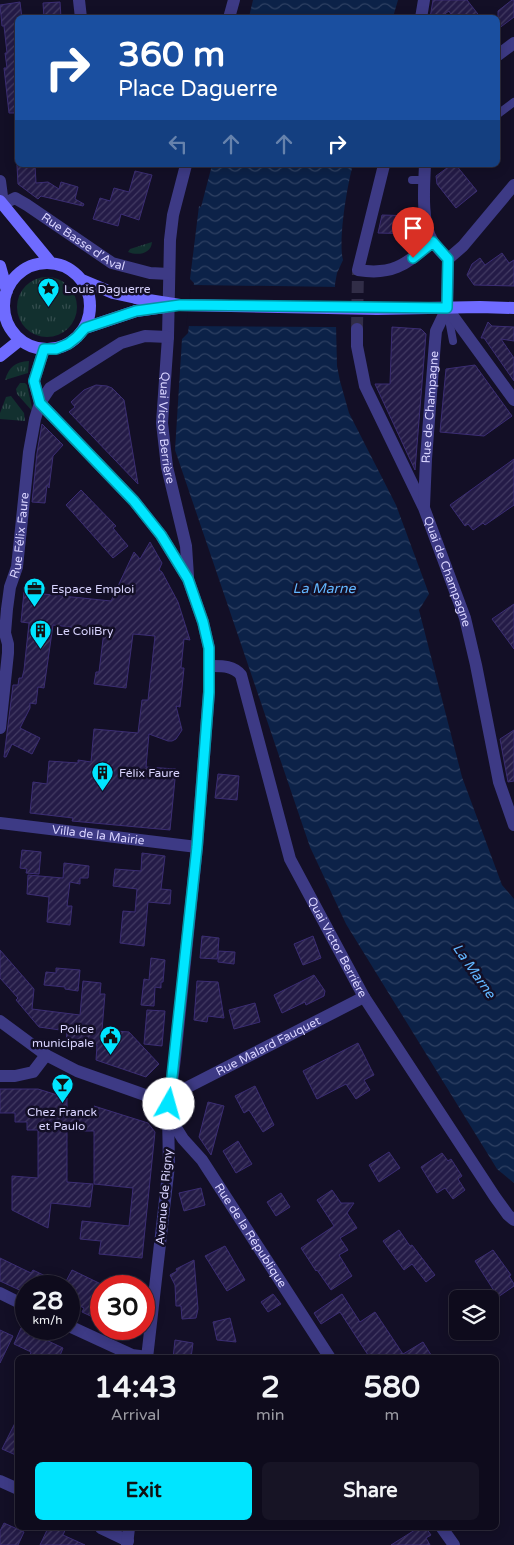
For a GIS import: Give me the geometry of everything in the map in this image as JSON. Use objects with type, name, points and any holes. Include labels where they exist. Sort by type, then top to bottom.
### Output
[{"type":"main road","points":[[1,205],[51,263]]},
{"type":"main road","points":[[0,266],[3,303],[6,319],[11,331],[20,340],[34,348],[56,349],[68,344],[77,337],[85,328],[89,318],[90,298],[82,280],[73,271],[62,265],[51,263],[39,263],[24,270],[12,281],[3,303]]},
{"type":"main road","points":[[82,280],[114,293],[136,305]]},
{"type":"main road","points":[[85,328],[136,305],[378,309],[514,308]]},
{"type":"main road","points":[[0,356],[20,340]]},
{"type":"street","points":[[80,0],[81,15]]},
{"type":"street","points":[[230,15],[234,0]]},
{"type":"street","points":[[422,15],[424,0]]},
{"type":"street","points":[[500,54],[514,43]]},
{"type":"street","name":"Quai Victor Berrière","points":[[185,167],[173,215],[170,240],[168,337],[163,431],[167,467],[186,546],[188,579]]},
{"type":"street","points":[[384,167],[382,184],[358,270],[377,273],[396,268],[413,258],[433,242]]},
{"type":"street","points":[[425,167],[418,180],[425,204],[428,233],[433,242],[448,259],[447,308],[514,400]]},
{"type":"street","points":[[0,181],[1,205]]},
{"type":"street","points":[[448,259],[463,246],[514,185]]},
{"type":"street","name":"Rue Basse d'Aval","points":[[1,205],[15,198],[112,263],[150,272],[169,274]]},
{"type":"street","name":"Rue de Champagne","points":[[424,508],[436,331],[447,308]]},
{"type":"street","name":"Quai de Champagne","points":[[357,329],[357,346],[365,386],[424,508],[465,618],[476,665],[498,782],[514,825]]},
{"type":"street","points":[[40,403],[50,388],[116,345],[145,336],[168,337]]},
{"type":"street","points":[[40,403],[34,381],[44,349]]},
{"type":"street","name":"Avenue de Rigny","points":[[40,403],[134,501],[161,535],[188,579],[203,622],[209,648],[209,692],[197,847],[168,1115],[169,1166],[147,1355]]},
{"type":"street","name":"Rue Félix Faure","points":[[0,728],[8,653],[5,633],[7,609],[10,587],[17,567],[29,452],[40,403]]},
{"type":"street","name":"Quai Victor Berrière","points":[[209,666],[230,667],[237,670],[241,675],[290,859],[364,997],[495,1197],[514,1220]]},
{"type":"street","name":"Villa de la Mairie","points":[[0,824],[197,847]]},
{"type":"street","name":"Rue Malard Fauquet","points":[[170,1093],[186,1088],[364,997]]},
{"type":"street","name":"Rue de la République","points":[[0,1021],[46,1055],[77,1071],[145,1095],[168,1115],[183,1139],[202,1160],[328,1355]]},
{"type":"street","points":[[0,1076],[15,1076],[34,1072],[46,1055]]},
{"type":"street","points":[[0,1293],[15,1300]]},
{"type":"street","points":[[80,1331],[132,1355]]},
{"type":"street","points":[[0,1481],[15,1488]]},
{"type":"street","points":[[104,1530],[127,1543],[129,1530]]},
{"type":"street","points":[[443,1530],[454,1545]]},
{"type":"lane","points":[[500,112],[514,102]]},
{"type":"lane","points":[[447,308],[453,341]]},
{"type":"green space","points":[[152,242],[149,249],[143,253],[128,252],[130,249]]},
{"type":"green space","points":[[47,277],[64,282],[72,290],[77,307],[72,324],[64,332],[47,337],[30,332],[22,324],[17,307],[22,290],[30,282]]},
{"type":"green space","points":[[29,361],[28,373],[5,380],[13,366]]},
{"type":"green space","points":[[20,383],[27,385],[33,412],[17,394],[16,389]]},
{"type":"green space","points":[[11,396],[24,413],[25,421],[0,419],[0,413],[6,397]]},
{"type":"water","points":[[253,0],[398,0],[394,15],[249,15]]},
{"type":"water","name":"La Marne","points":[[211,167],[353,167],[342,227],[343,260],[337,273],[335,284],[337,366],[349,413],[396,505],[429,594],[419,610],[462,777],[502,885],[514,899],[514,1183],[497,1169],[346,924],[310,847],[175,450],[182,339],[188,333],[194,283],[190,279],[199,206],[201,207]]},
{"type":"pier","points":[[191,285],[338,287],[338,327],[186,326]]},
{"type":"building","points":[[433,0],[467,0],[479,15],[451,15],[449,11],[443,15],[430,15]]},
{"type":"building","points":[[514,0],[514,17],[500,28],[500,15],[498,15],[498,11]]},
{"type":"building","points":[[20,2],[22,15],[15,15],[15,113],[9,113],[4,68],[7,68],[5,53],[7,53],[0,5]]},
{"type":"building","points":[[60,2],[61,15],[44,15],[43,3]]},
{"type":"building","points":[[17,167],[35,167],[36,183],[48,182],[59,189],[61,182],[78,187],[75,199],[84,204],[83,206],[41,196],[38,199],[18,184]]},
{"type":"building","points":[[448,167],[458,167],[477,191],[456,208],[437,184],[436,176]]},
{"type":"building","points":[[135,171],[152,175],[139,220],[121,214],[118,226],[93,219],[100,198],[110,201],[114,188],[129,192]]},
{"type":"building","points":[[382,215],[416,216],[418,234],[378,233]]},
{"type":"building","points":[[502,253],[509,263],[514,260],[514,286],[474,285],[467,275],[472,264],[480,258],[485,265]]},
{"type":"building","points":[[488,322],[492,326],[514,327],[514,341],[501,339],[514,358],[514,381],[484,338],[481,338]]},
{"type":"building","points":[[392,327],[421,329],[426,334],[415,470],[375,384],[390,384]]},
{"type":"building","points":[[475,365],[512,416],[484,436],[440,432],[446,369]]},
{"type":"building","points":[[96,385],[112,388],[124,400],[138,484],[69,412],[75,407],[71,402],[84,390]]},
{"type":"building","points":[[42,424],[63,445],[53,456],[45,503],[32,502]]},
{"type":"building","points":[[514,459],[514,505],[485,525],[483,523],[473,530],[468,524],[465,526],[450,505]]},
{"type":"building","points":[[81,490],[116,526],[113,528],[128,546],[113,558],[66,505]]},
{"type":"building","points":[[150,542],[162,563],[159,570],[162,572],[178,602],[190,640],[184,639],[181,668],[184,668],[180,707],[176,706],[182,730],[176,739],[172,741],[149,734],[146,767],[176,769],[170,830],[72,821],[73,818],[30,813],[33,782],[47,784],[49,761],[78,763],[78,760],[91,762],[94,729],[138,733],[142,700],[148,700],[155,636],[133,634],[126,688],[94,684],[96,672],[99,672],[104,631],[53,625],[44,688],[38,687],[36,704],[30,703],[30,708],[20,728],[40,738],[32,754],[12,744],[6,757],[4,757],[13,685],[18,685],[19,678],[22,678],[24,670],[29,623],[21,622],[24,592],[111,601],[134,552],[140,559]]},
{"type":"building","points":[[514,604],[514,649],[492,619]]},
{"type":"building","points":[[514,730],[514,781],[508,782],[500,739]]},
{"type":"building","points":[[218,774],[239,776],[237,800],[215,798]]},
{"type":"building","points":[[22,850],[41,852],[39,874],[26,873],[27,869],[20,868]]},
{"type":"building","points":[[142,853],[165,856],[161,889],[171,890],[170,904],[148,902],[144,946],[120,943],[123,911],[135,912],[137,889],[113,886],[115,869],[141,871]]},
{"type":"building","points":[[64,863],[89,866],[88,878],[80,878],[80,884],[70,882],[67,906],[72,906],[70,925],[47,922],[49,897],[27,894],[28,875],[63,878]]},
{"type":"building","points":[[202,936],[219,938],[218,951],[235,952],[234,964],[218,962],[218,952],[217,959],[200,958]]},
{"type":"building","points":[[313,936],[321,958],[303,965],[294,944]]},
{"type":"building","points":[[0,950],[34,989],[32,1009],[80,1015],[83,981],[101,983],[100,994],[105,994],[102,1030],[129,1032],[159,1064],[146,1077],[96,1060],[97,1045],[66,1042],[67,1031],[39,1027],[16,1000],[18,998],[0,978]]},
{"type":"building","points":[[151,958],[165,960],[161,988],[155,987],[154,1006],[141,1005],[144,979],[149,980]]},
{"type":"building","points":[[56,968],[80,970],[78,991],[65,989],[65,987],[44,985],[46,972],[56,973]]},
{"type":"building","points":[[314,975],[325,991],[324,996],[306,1005],[305,1002],[282,1013],[274,995]]},
{"type":"building","points":[[197,981],[218,982],[224,1018],[208,1016],[207,1022],[194,1020]]},
{"type":"building","points":[[255,1003],[260,1022],[234,1029],[229,1010]]},
{"type":"building","points":[[147,1010],[165,1011],[162,1046],[144,1044]]},
{"type":"building","points":[[358,1043],[374,1075],[364,1080],[370,1090],[356,1099],[346,1084],[317,1099],[303,1071]]},
{"type":"building","points":[[255,1086],[274,1125],[263,1132],[249,1110],[244,1113],[235,1096]]},
{"type":"building","points":[[0,1089],[38,1089],[67,1098],[67,1114],[94,1115],[94,1106],[148,1123],[155,1132],[142,1258],[99,1254],[101,1241],[80,1239],[82,1221],[129,1226],[133,1188],[94,1184],[94,1131],[67,1131],[67,1182],[93,1184],[90,1207],[51,1203],[48,1228],[12,1210],[12,1176],[38,1178],[38,1130],[27,1130],[27,1122],[15,1122],[15,1113],[0,1113]]},
{"type":"building","points":[[208,1102],[224,1106],[211,1155],[199,1137]]},
{"type":"building","points":[[238,1141],[252,1164],[236,1173],[223,1151]]},
{"type":"building","points":[[389,1152],[400,1168],[379,1182],[369,1165]]},
{"type":"building","points":[[442,1153],[448,1161],[451,1159],[462,1176],[458,1179],[465,1190],[453,1199],[445,1188],[437,1193],[421,1167]]},
{"type":"building","points":[[201,1188],[205,1205],[184,1211],[179,1193]]},
{"type":"building","points":[[332,1190],[341,1203],[354,1203],[347,1213],[357,1228],[340,1238],[348,1250],[339,1255],[352,1276],[331,1290],[301,1248],[334,1226],[317,1200]]},
{"type":"building","points":[[281,1193],[290,1207],[276,1216],[267,1202]]},
{"type":"building","points":[[399,1230],[435,1275],[426,1282],[412,1264],[404,1270],[383,1241]]},
{"type":"building","points":[[225,1246],[245,1280],[227,1291],[205,1256]]},
{"type":"building","points":[[493,1250],[511,1275],[509,1276],[514,1286],[499,1296],[499,1290],[494,1290],[475,1261]]},
{"type":"building","points":[[0,1258],[31,1273],[33,1270],[43,1275],[15,1275],[15,1288],[0,1281]]},
{"type":"building","points":[[194,1260],[198,1309],[196,1318],[182,1319],[181,1306],[176,1306],[175,1285],[170,1275],[177,1271],[176,1269]]},
{"type":"building","points":[[72,1270],[90,1279],[90,1316],[82,1312],[84,1308],[80,1306],[80,1275],[69,1275]]},
{"type":"building","points":[[273,1294],[281,1304],[268,1312],[261,1302]]},
{"type":"building","points":[[342,1294],[360,1322],[375,1312],[403,1354],[423,1342],[431,1355],[368,1355],[340,1312],[321,1324],[314,1313]]},
{"type":"building","points":[[230,1318],[236,1342],[217,1340],[213,1322]]},
{"type":"building","points":[[0,1330],[13,1336],[0,1363]]},
{"type":"building","points":[[16,1340],[46,1340],[63,1348],[60,1355],[30,1355],[31,1352],[14,1344]]},
{"type":"building","points":[[175,1340],[193,1343],[191,1355],[173,1355]]},
{"type":"building","points":[[15,1423],[15,1455],[2,1449]]},
{"type":"building","points":[[4,1523],[15,1528],[15,1530],[24,1532],[18,1545],[0,1545],[0,1531]]},
{"type":"building","points":[[47,1530],[65,1530],[63,1535],[85,1545],[40,1545]]},
{"type":"building","points":[[415,1530],[427,1530],[431,1535],[426,1538],[430,1545],[391,1545]]},
{"type":"tunnel","points":[[357,329],[358,270]]},
{"type":"place","name":"Louis Daguerre","points":[[48,308]]},
{"type":"place","name":"Espace Emploi","points":[[35,608]]},
{"type":"place","name":"Le ColiBry","points":[[40,650]]},
{"type":"place","name":"Félix Faure","points":[[103,792]]},
{"type":"place","name":"Police municipale","points":[[110,1055]]},
{"type":"place","name":"Chez Franck et Paulo","points":[[62,1104]]},
{"type":"route","points":[[169,1104],[197,847],[209,692],[209,648],[203,622],[188,579],[161,535],[134,501],[40,403],[34,381],[35,376],[44,349],[56,349],[68,344],[85,328],[136,311],[180,305],[378,309],[447,308],[448,259],[433,242],[413,258]]}]
